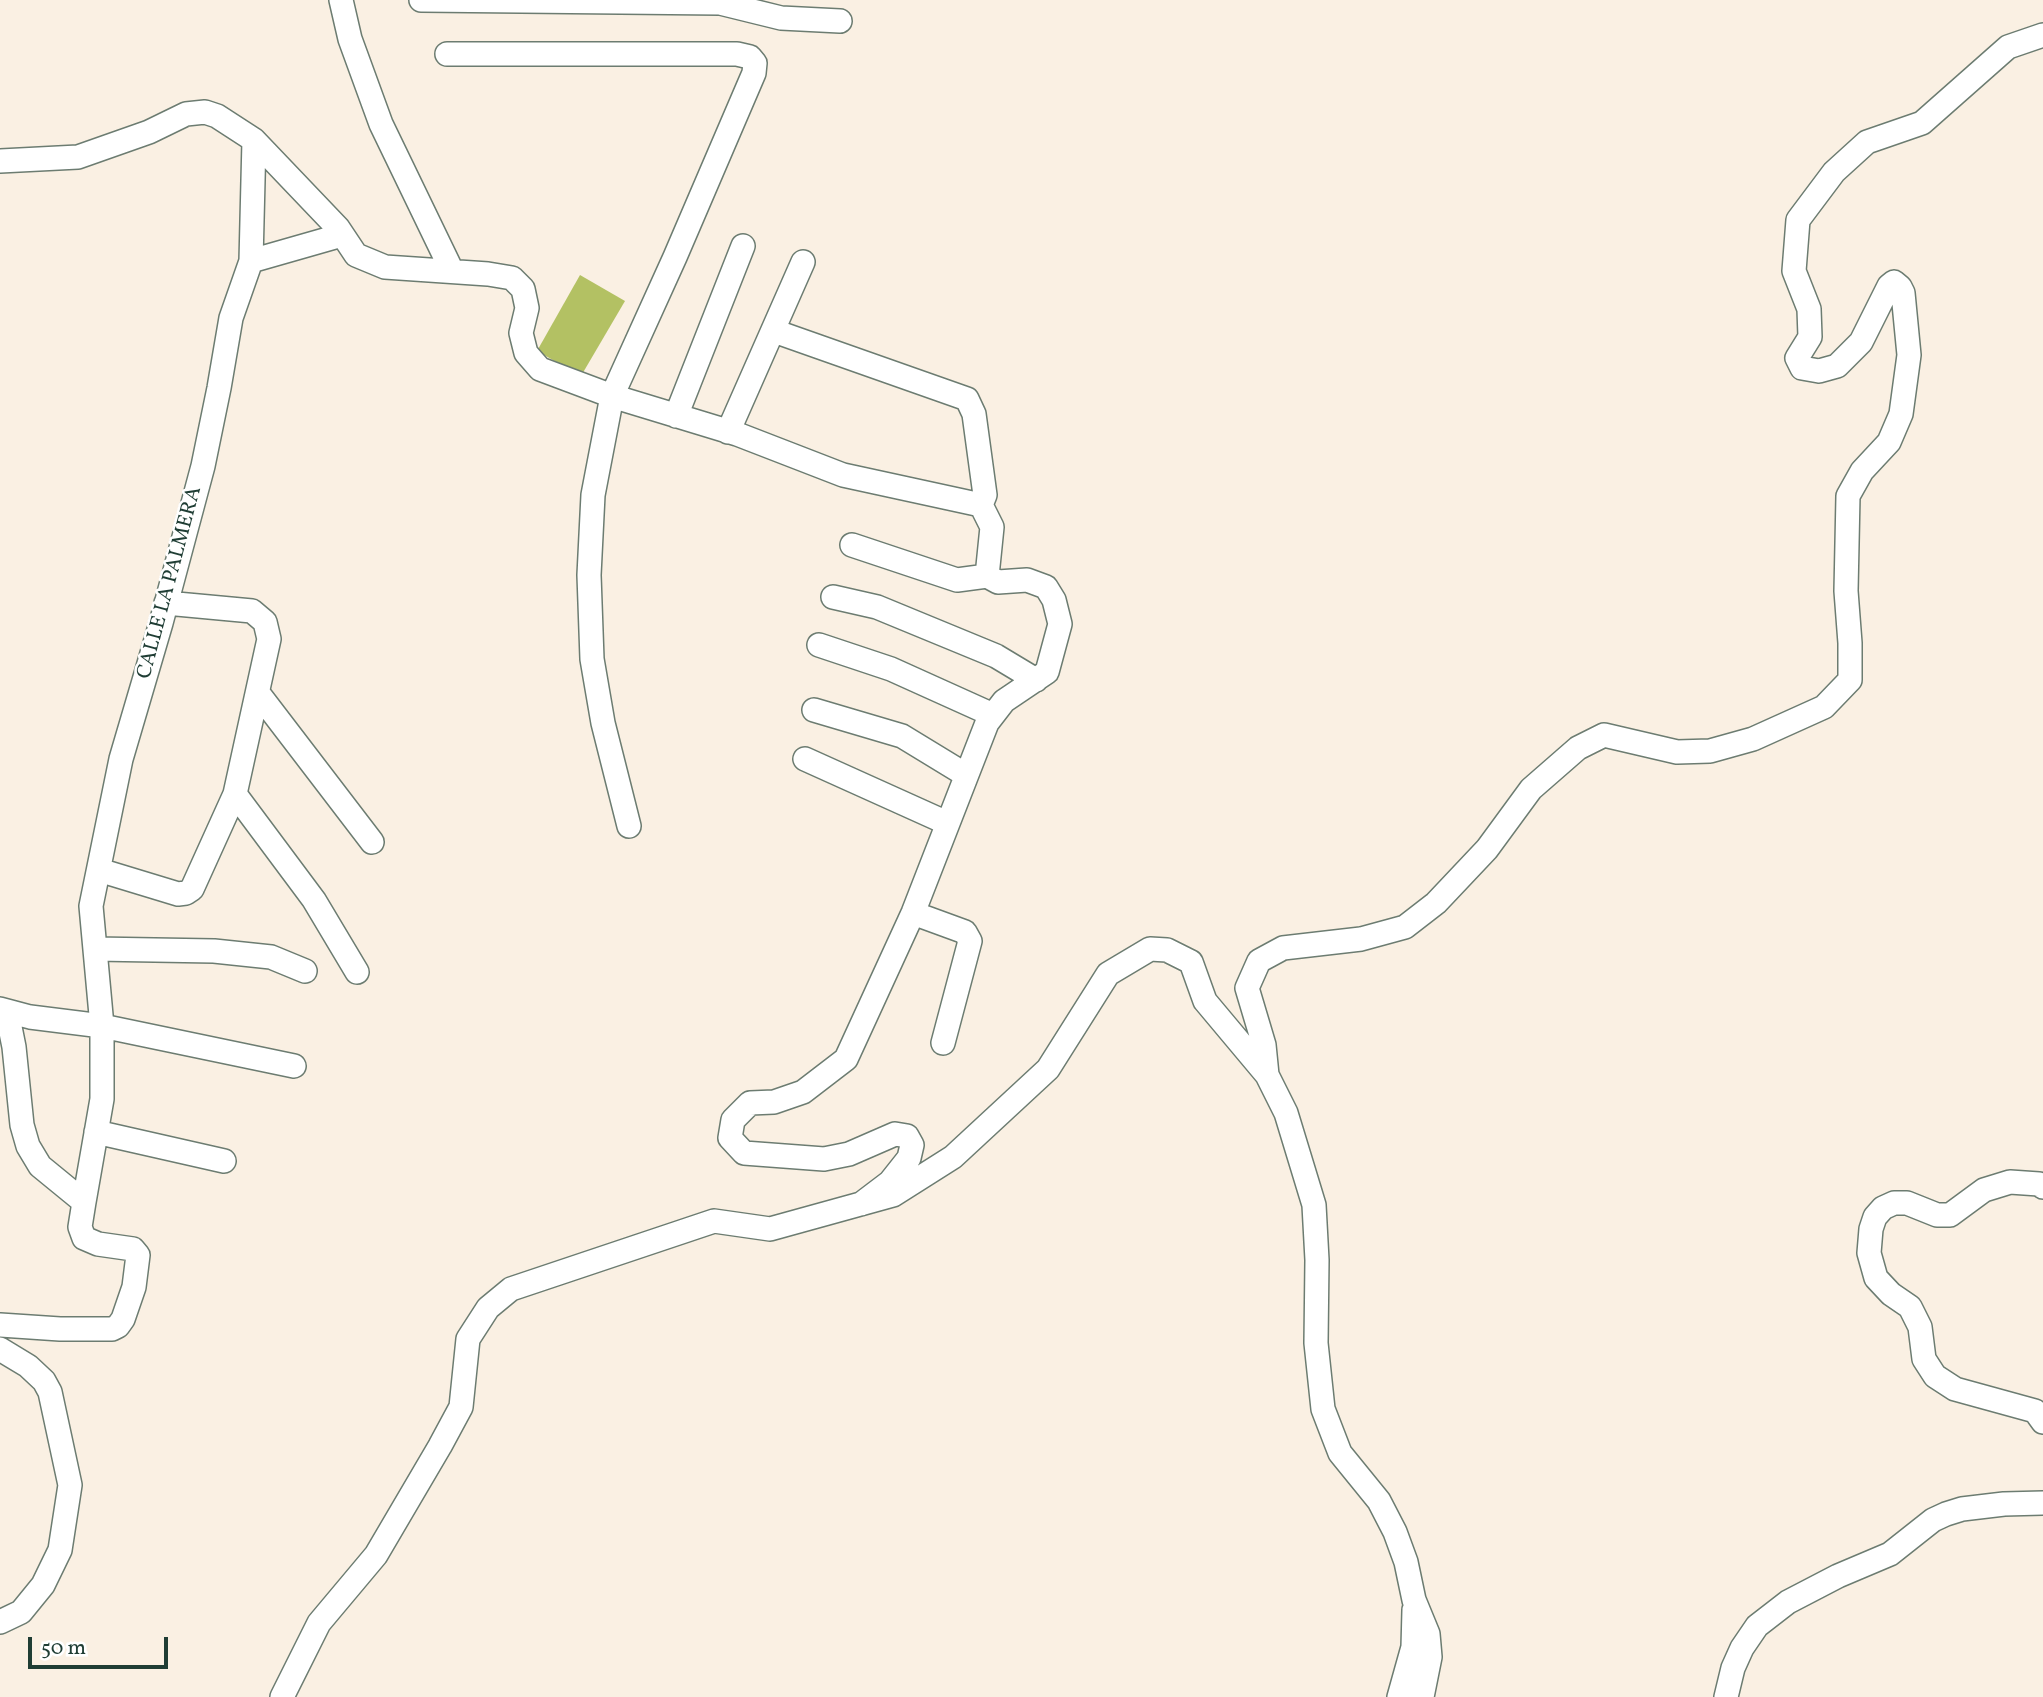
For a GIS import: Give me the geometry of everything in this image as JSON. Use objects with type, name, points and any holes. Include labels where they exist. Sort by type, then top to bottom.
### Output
[{"type":"street","points":[[341,0],[350,39],[381,124],[452,271]]},
{"type":"street","points":[[421,0],[720,2],[780,18],[840,21]]},
{"type":"street","points":[[1267,1075],[1264,1045],[1247,988],[1259,961],[1283,948],[1361,939],[1405,927],[1436,903],[1487,849],[1531,789],[1578,748],[1604,735],[1677,752],[1710,751],[1753,740],[1824,707],[1850,680],[1846,591],[1848,496],[1862,471],[1889,442],[1901,414],[1909,355],[1903,293],[1900,286],[1894,282],[1888,286],[1861,342],[1838,366],[1819,371],[1802,368],[1797,358],[1810,337],[1809,309],[1794,271],[1798,219],[1834,172],[1867,142],[1923,123],[2008,47],[2043,35]]},
{"type":"street","points":[[447,54],[737,54],[750,57],[755,63],[754,73],[675,257],[612,396],[593,495],[589,575],[592,659],[603,723],[629,826]]},
{"type":"street","points":[[0,161],[78,157],[149,132],[186,114],[205,112],[217,116],[254,140],[342,235],[356,256],[385,267],[512,278],[523,289],[527,308],[521,334],[526,353],[540,369],[612,396],[728,432],[844,475],[981,505]]},
{"type":"street","name":"CALLE LA PALMERA","points":[[0,1325],[112,1329],[121,1323],[134,1287],[138,1255],[133,1249],[98,1244],[84,1238],[80,1227],[102,1099],[102,1026],[91,906],[121,759],[202,466],[231,318],[251,261],[254,140]]},
{"type":"street","points":[[251,261],[342,235]]},
{"type":"street","points":[[676,416],[743,246]]},
{"type":"street","points":[[728,432],[803,262]]},
{"type":"street","points":[[774,331],[967,399],[974,414],[985,495],[981,505],[992,527],[987,576]]},
{"type":"street","points":[[852,545],[957,580],[987,576],[998,582],[1027,580],[1046,587],[1054,600],[1060,624],[1047,672],[1004,701],[987,723],[913,913],[846,1059],[803,1092],[774,1102],[750,1103],[733,1119],[730,1138],[744,1153],[824,1159],[849,1154],[895,1133],[907,1136],[912,1144],[909,1158],[890,1182],[861,1203]]},
{"type":"street","points":[[833,597],[877,607],[996,656],[1036,680]]},
{"type":"street","points":[[99,870],[178,894],[186,893],[192,889],[235,794],[269,639],[265,622],[252,611],[166,603]]},
{"type":"street","points":[[818,646],[891,669],[993,715]]},
{"type":"street","points":[[258,694],[372,842]]},
{"type":"street","points":[[814,710],[902,736],[966,775]]},
{"type":"street","points":[[805,759],[947,823]]},
{"type":"street","points":[[235,794],[314,900],[357,972]]},
{"type":"street","points":[[913,913],[965,932],[970,941],[943,1043]]},
{"type":"street","points":[[95,949],[214,951],[271,957],[305,971]]},
{"type":"street","points":[[282,1697],[319,1623],[376,1555],[461,1407],[468,1339],[488,1308],[511,1289],[531,1281],[714,1221],[770,1229],[893,1195],[953,1157],[1048,1069],[1108,974],[1150,949],[1167,950],[1191,962],[1205,1002],[1267,1075],[1286,1113],[1314,1205],[1317,1260],[1316,1343],[1323,1409],[1340,1453],[1379,1501],[1406,1562],[1414,1600],[1428,1634],[1430,1657],[1422,1697]]},
{"type":"street","points":[[4,1010],[30,1017],[102,1026],[294,1066]]},
{"type":"street","points":[[4,1010],[14,1046],[22,1125],[28,1146],[40,1166],[84,1202]]},
{"type":"street","points":[[96,1132],[224,1161]]},
{"type":"street","points":[[2043,1186],[2010,1182],[1984,1190],[1950,1215],[1937,1215],[1908,1203],[1894,1203],[1883,1208],[1875,1217],[1871,1228],[1869,1253],[1876,1278],[1891,1294],[1910,1307],[1920,1326],[1924,1359],[1935,1376],[1955,1390],[2035,1411],[2043,1422]]},
{"type":"street","points":[[0,1349],[28,1366],[44,1381],[50,1392],[70,1485],[61,1550],[43,1586],[21,1612],[0,1622]]},
{"type":"street","points":[[1727,1697],[1733,1668],[1742,1648],[1757,1626],[1788,1602],[1838,1576],[1890,1554],[1933,1520],[1946,1514],[1962,1509],[2004,1504],[2043,1503]]},
{"type":"street","points":[[1399,1697],[1413,1647],[1414,1600]]},
{"type":"green space","points":[[580,275],[625,301],[581,376],[537,351]]}]
